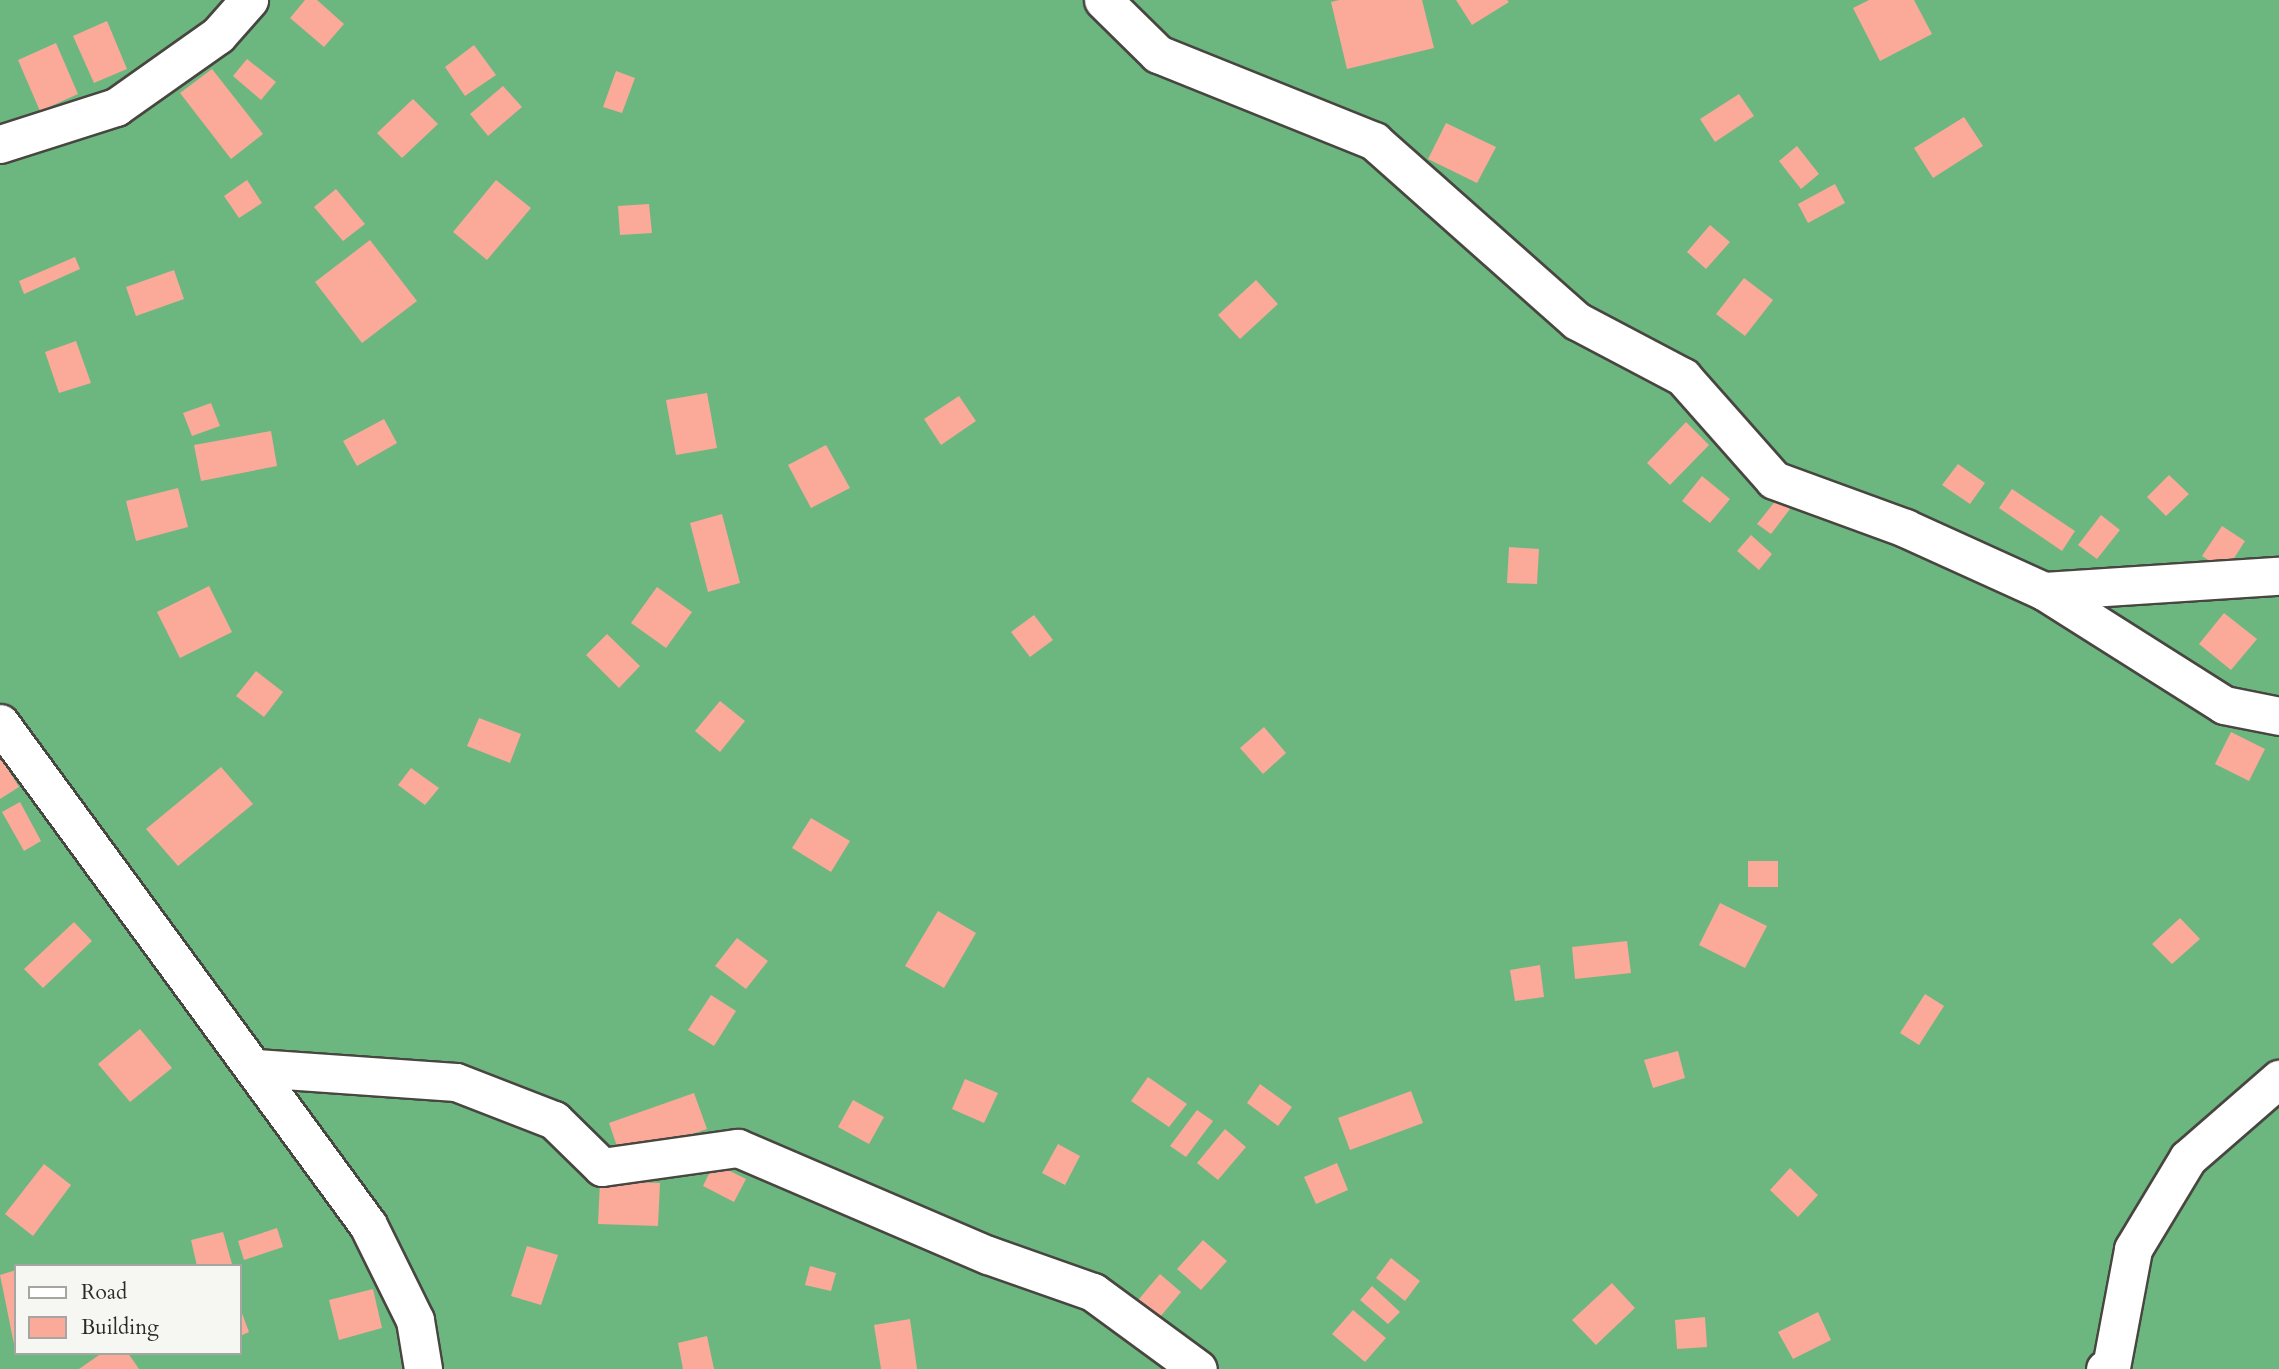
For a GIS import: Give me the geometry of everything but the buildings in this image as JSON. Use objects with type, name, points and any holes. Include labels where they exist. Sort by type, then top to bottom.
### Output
[{"type":"street","points":[[0,144],[116,107],[218,35],[249,0]]},
{"type":"street","points":[[1103,0],[1158,54],[1374,141],[1577,321],[1683,377],[1774,480],[1905,528],[2044,591],[2224,705],[2279,716]]},
{"type":"street","points":[[2044,591],[2279,576]]},
{"type":"street","points":[[0,723],[256,1068],[368,1225],[415,1320],[423,1369]]},
{"type":"street","points":[[256,1068],[456,1082],[554,1120],[602,1167],[738,1148],[988,1255],[1093,1292],[1198,1369]]},
{"type":"street","points":[[2105,1369],[2111,1367],[2133,1248],[2188,1158],[2279,1079]]},
{"type":"green space","points":[[0,0],[2279,0],[2279,1369],[0,1369]]}]
